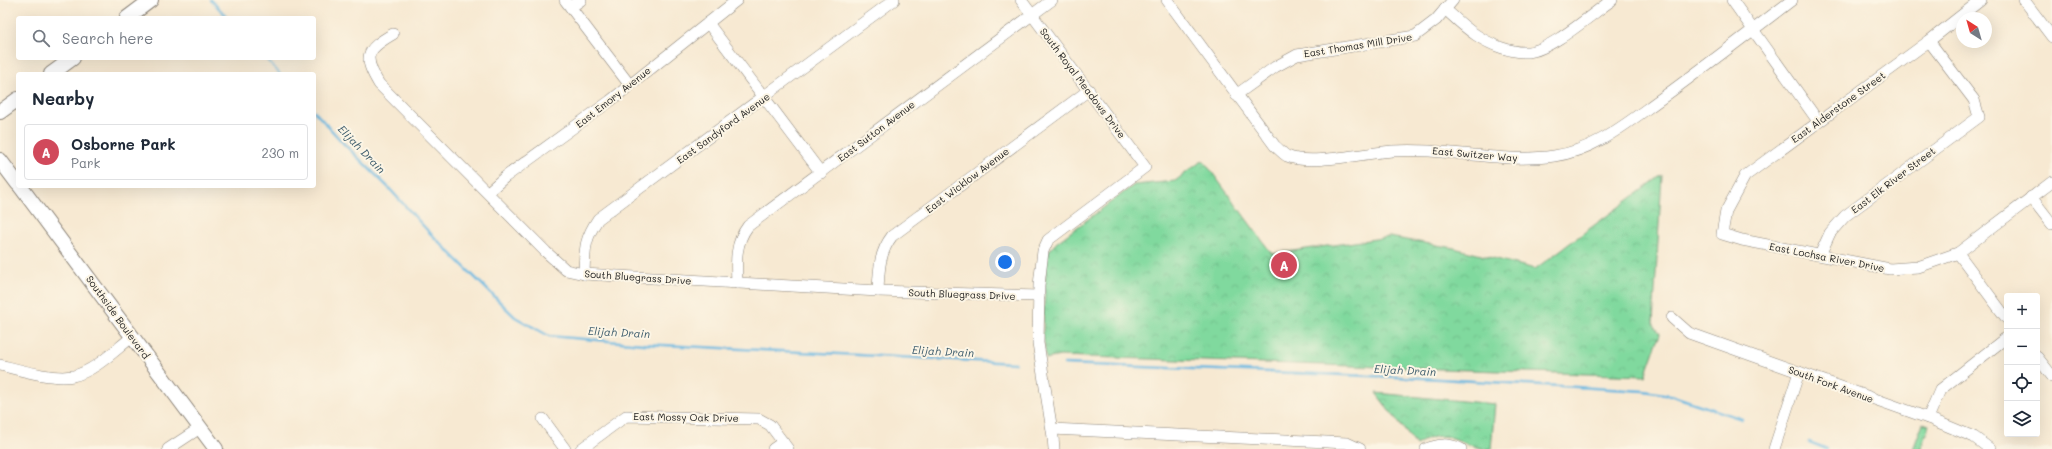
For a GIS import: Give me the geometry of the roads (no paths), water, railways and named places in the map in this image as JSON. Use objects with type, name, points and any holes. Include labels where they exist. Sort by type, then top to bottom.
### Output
[{"type":"main road","points":[[130,16],[151,0]]},
{"type":"main road","points":[[54,72],[70,60]]},
{"type":"main road","points":[[0,112],[16,100]]},
{"type":"main road","points":[[0,160],[16,181]]},
{"type":"main road","name":"Southside Boulevard","points":[[21,188],[216,449]]},
{"type":"street","points":[[581,0],[568,4],[629,84]]},
{"type":"street","name":"East Emory Avenue","points":[[488,192],[505,177],[610,100],[737,0]]},
{"type":"street","name":"East Sandyford Avenue","points":[[584,274],[584,249],[588,235],[598,220],[894,0]]},
{"type":"street","name":"South Royal Meadows Drive","points":[[1021,0],[1145,166],[1048,240],[1043,251],[1039,296]]},
{"type":"street","name":"East Sutton Avenue","points":[[737,283],[736,257],[741,235],[748,226],[1052,0]]},
{"type":"street","name":"East Switzer Way","points":[[1167,0],[1275,146],[1286,156],[1298,159],[1318,160],[1357,154],[1424,150],[1510,159],[1554,156],[1586,148],[1606,137],[1792,0]]},
{"type":"street","name":"East Thomas Mill Drive","points":[[1236,94],[1275,67],[1297,55],[1415,36],[1436,20],[1453,0]]},
{"type":"street","points":[[1445,9],[1476,35],[1501,48],[1518,52],[1530,52],[1544,47],[1562,36],[1612,0]]},
{"type":"street","points":[[1732,0],[1818,121]]},
{"type":"street","name":"East Alderstone Street","points":[[1722,234],[1726,211],[1745,176],[1929,41],[1981,0]]},
{"type":"street","points":[[2024,0],[2052,37]]},
{"type":"street","points":[[708,23],[821,173]]},
{"type":"street","name":"South Bluegrass Drive","points":[[393,34],[376,43],[369,56],[368,66],[379,84],[546,252],[566,270],[584,274],[878,291],[1039,296]]},
{"type":"street","name":"East Elk River Street","points":[[1820,255],[1830,233],[1845,216],[1978,117],[1974,100],[1929,41]]},
{"type":"street","name":"East Wicklow Avenue","points":[[878,291],[880,260],[884,246],[892,236],[1089,90]]},
{"type":"street","name":"East Lochsa River Drive","points":[[1722,234],[1742,240],[1890,269],[1918,267],[1958,252],[2052,182]]},
{"type":"street","points":[[2031,197],[2052,224]]},
{"type":"street","points":[[1958,252],[2004,315]]},
{"type":"street","points":[[1039,296],[1038,343],[1054,449]]},
{"type":"street","name":"South Fork Avenue","points":[[1672,318],[1689,333],[1928,418],[1974,437],[1990,449]]},
{"type":"street","points":[[0,365],[48,376],[73,376],[91,368],[132,337]]},
{"type":"street","points":[[1928,418],[1940,390],[2004,339]]},
{"type":"street","points":[[2040,361],[2052,376]]},
{"type":"street","points":[[1774,449],[1799,372]]},
{"type":"street","name":"East Mossy Oak Drive","points":[[581,449],[626,416],[759,419],[770,425],[785,445]]},
{"type":"street","points":[[543,419],[565,449]]},
{"type":"street","points":[[168,449],[200,428]]},
{"type":"street","points":[[1052,429],[1347,443],[1360,449]]},
{"type":"street","points":[[1426,449],[1440,444],[1452,445],[1461,449]]},
{"type":"street","points":[[773,449],[785,445]]},
{"type":"waterway","name":"Elijah Drain","points":[[211,0],[226,16]]},
{"type":"waterway","name":"Elijah Drain","points":[[267,60],[278,72]]},
{"type":"waterway","name":"Elijah Drain","points":[[316,113],[344,144],[387,186],[428,231],[515,317],[549,336],[644,344],[1015,363]]},
{"type":"waterway","name":"Elijah Drain","points":[[1064,364],[1422,378],[1644,391],[1670,395],[1742,419]]},
{"type":"waterway","name":"Elijah Drain","points":[[1809,442],[1827,449]]},
{"type":"place","name":"Osborne Park","points":[[1284,265]]}]
